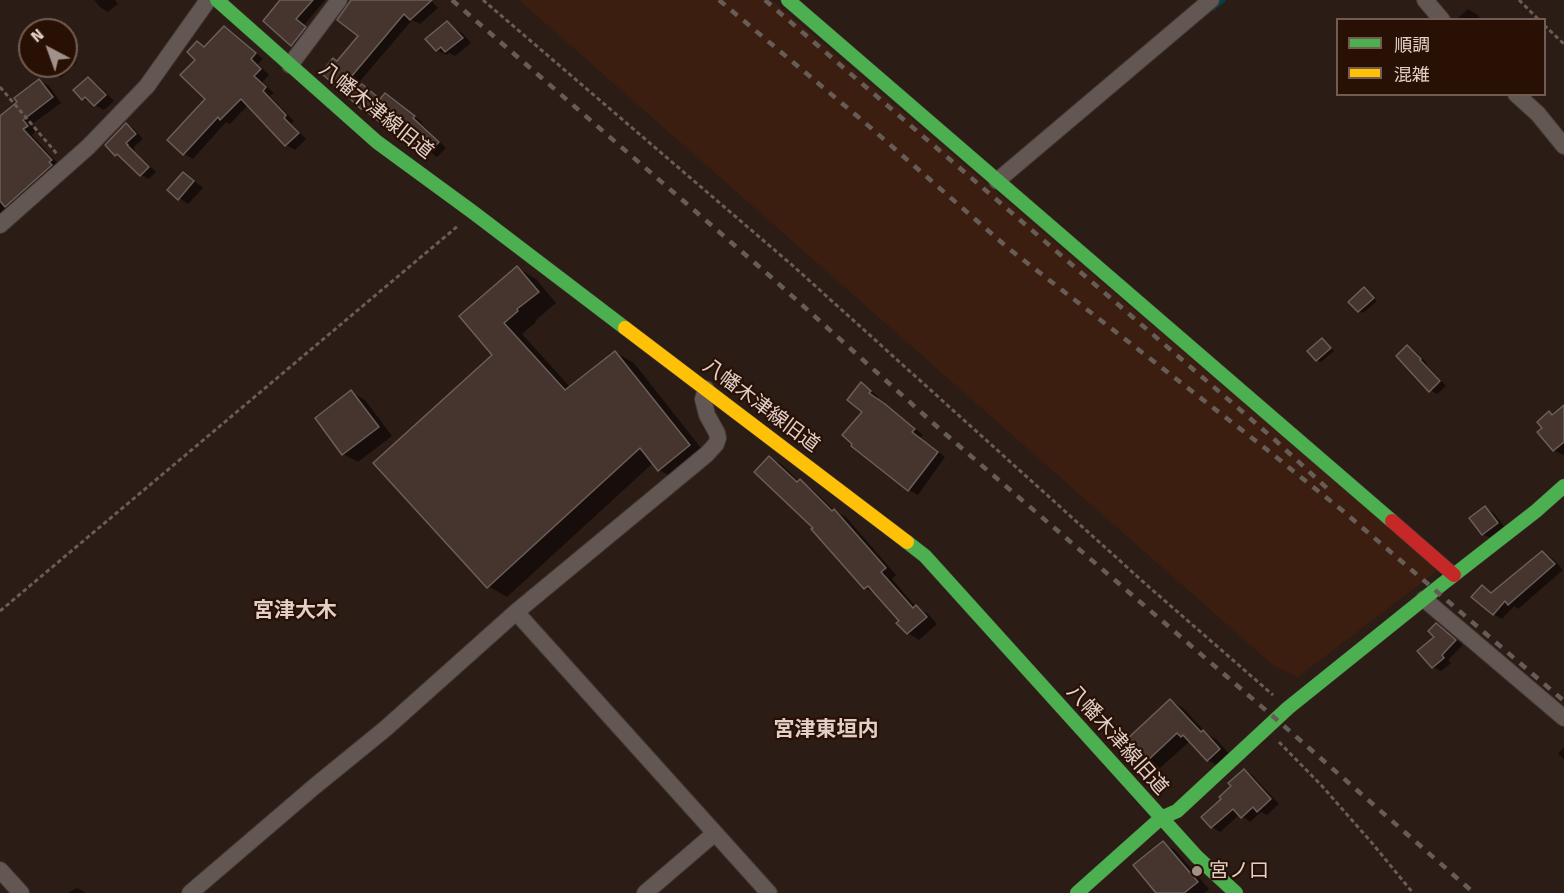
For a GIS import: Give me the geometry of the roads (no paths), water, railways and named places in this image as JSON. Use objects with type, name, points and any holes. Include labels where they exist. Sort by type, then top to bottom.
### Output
[{"type":"street","points":[[0,225],[88,147],[147,86],[208,0]]},
{"type":"street","name":"八幡木津線旧道","points":[[217,0],[377,142],[474,213],[925,556],[1161,818],[1236,893]]},
{"type":"street","points":[[290,65],[339,0]]},
{"type":"street","points":[[788,0],[1454,575]]},
{"type":"street","points":[[997,181],[1211,0]]},
{"type":"street","points":[[1425,0],[1440,18]]},
{"type":"street","points":[[1518,96],[1538,114],[1564,146]]},
{"type":"street","points":[[190,893],[385,729],[516,612],[707,454],[718,438],[707,415],[703,399],[706,389]]},
{"type":"street","points":[[1077,893],[1161,818],[1177,811],[1288,708],[1536,511],[1564,486]]},
{"type":"street","points":[[1424,599],[1564,718]]},
{"type":"street","points":[[516,612],[769,893]]},
{"type":"street","points":[[645,893],[715,833]]},
{"type":"street","points":[[0,870],[21,893]]},
{"type":"waterway","points":[[1213,8],[1223,0]]},
{"type":"railway","points":[[452,0],[771,277],[943,432],[1474,893]]},
{"type":"railway","points":[[719,0],[863,121],[1008,248],[1343,511],[1564,701]]},
{"type":"railway","points":[[765,0],[1274,439],[1331,492]]},
{"type":"place","name":"宮ノ口","points":[[1197,871]]},
{"type":"district","name":"宮津大木","points":[[295,611]]},
{"type":"district","name":"宮津東垣内","points":[[826,730]]}]
